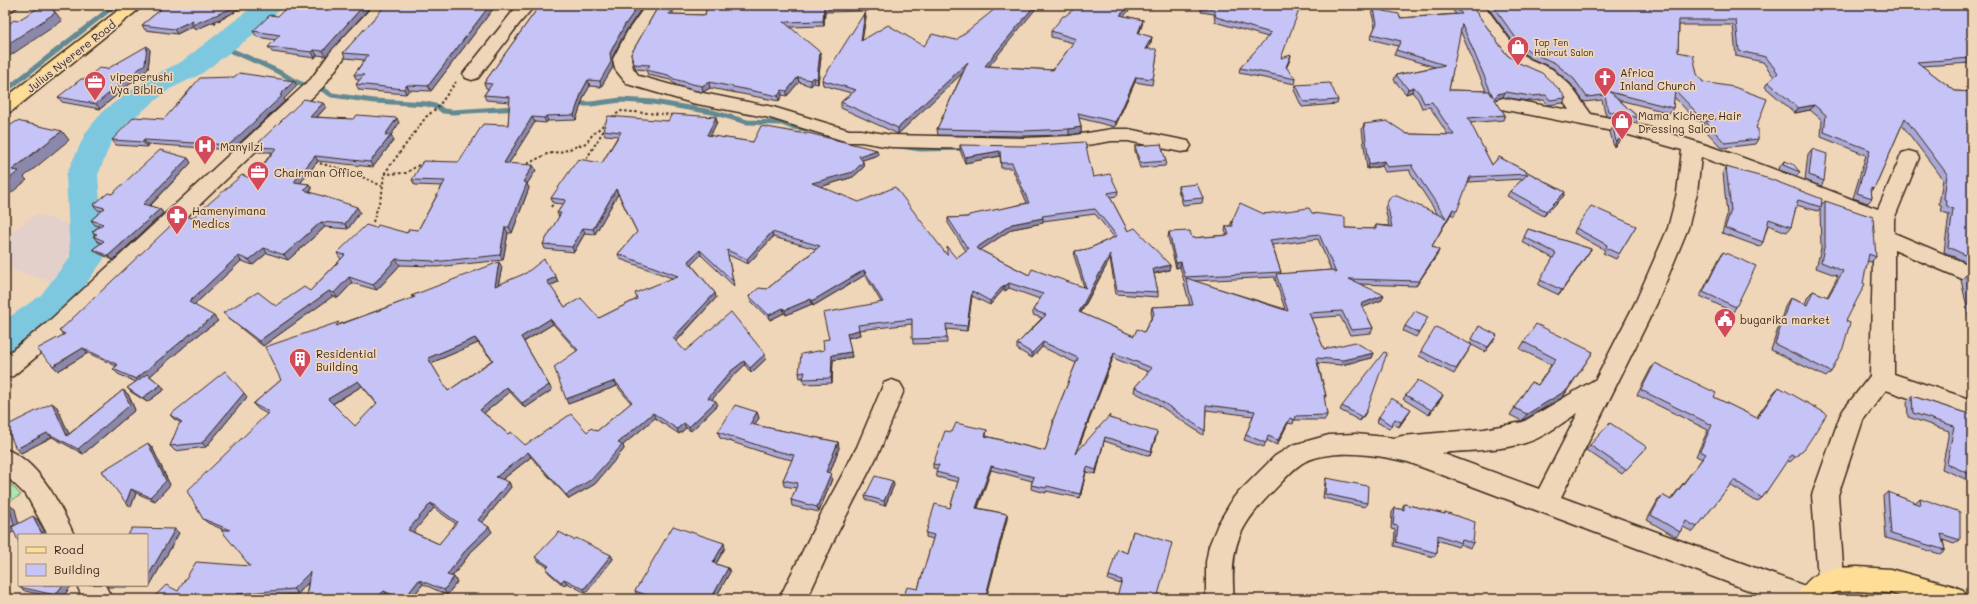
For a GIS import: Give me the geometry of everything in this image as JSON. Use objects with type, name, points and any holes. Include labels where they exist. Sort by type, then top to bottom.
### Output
[{"type":"main road","name":"Julius Nyerere Road","points":[[5,107],[136,5]]},
{"type":"main road","points":[[1810,599],[1816,590],[1831,580],[1858,579],[1890,581],[1953,599]]},
{"type":"street","points":[[5,6],[28,5]]},
{"type":"street","points":[[5,25],[33,5]]},
{"type":"street","points":[[5,369],[56,328],[317,83],[338,54],[383,5]]},
{"type":"street","points":[[472,74],[513,20],[527,5]]},
{"type":"street","points":[[654,5],[636,32],[622,59],[624,69],[633,80],[692,97],[773,113],[848,136],[862,136],[891,141],[1024,144],[1069,142],[1112,135],[1128,135],[1181,146]]},
{"type":"street","points":[[1475,5],[1512,55],[1523,63],[1546,72],[1564,89],[1585,120]]},
{"type":"street","points":[[1503,104],[1652,134],[1692,147],[1884,228],[1972,275]]},
{"type":"street","points":[[1545,502],[1647,302],[1678,228],[1687,193],[1692,147]]},
{"type":"street","points":[[1831,580],[1825,495],[1852,416],[1882,379],[1884,228],[1909,158]]},
{"type":"street","points":[[1882,379],[1927,396],[1972,410]]},
{"type":"street","points":[[1220,599],[1218,562],[1223,541],[1229,526],[1237,512],[1282,465],[1300,452],[1325,446],[1343,444],[1391,447],[1513,435],[1529,431],[1605,386]]},
{"type":"street","points":[[793,599],[826,530],[868,450],[892,390]]},
{"type":"street","points":[[1391,447],[1410,452],[1806,599]]},
{"type":"street","points":[[5,460],[36,488],[60,534]]},
{"type":"street","points":[[91,586],[98,599]]},
{"type":"path","points":[[232,13],[244,5]]},
{"type":"path","points":[[214,23],[226,16]]},
{"type":"path","points":[[373,222],[382,193],[384,174],[426,117],[438,107],[455,82],[472,74]]},
{"type":"path","points":[[518,166],[524,166],[547,154],[564,151],[586,143],[593,134],[621,111],[680,115]]},
{"type":"path","points":[[582,165],[595,147],[608,121]]},
{"type":"path","points":[[308,161],[323,163],[349,171],[382,186]]},
{"type":"path","points":[[384,174],[406,174],[428,161],[444,162]]},
{"type":"path","points":[[551,207],[555,201]]},
{"type":"shaded area","points":[[36,214],[73,225],[63,285],[5,268],[5,237]]},
{"type":"green space","points":[[5,479],[21,495],[5,504]]},
{"type":"building","points":[[43,5],[50,5],[55,13],[5,46],[5,27],[14,20],[17,21]]},
{"type":"building","points":[[166,5],[234,5],[228,10],[192,25],[193,20],[174,29],[142,25]]},
{"type":"building","points":[[289,5],[364,5],[323,51],[314,50],[312,52],[268,47],[280,35],[253,31],[270,15],[278,16]]},
{"type":"building","points":[[386,5],[490,5],[428,86],[407,85],[404,89],[356,84],[364,75],[354,75],[368,55],[343,53]]},
{"type":"building","points":[[540,5],[639,5],[624,26],[610,53],[611,62],[600,81],[588,80],[582,91],[574,115],[546,116],[544,118],[532,117],[504,163],[533,165],[523,182],[527,183],[509,227],[505,227],[500,255],[433,262],[396,259],[373,285],[349,277],[334,293],[329,291],[259,341],[223,313],[258,292],[276,306],[304,287],[310,291],[345,255],[337,253],[366,225],[376,228],[378,225],[407,233],[409,229],[418,230],[445,181],[412,180],[423,161],[459,162],[483,124],[508,125],[510,97],[484,95],[492,84],[484,83]]},
{"type":"building","points":[[659,5],[672,5],[669,14],[705,15],[707,5],[868,6],[824,7],[823,21],[784,22],[820,52],[817,79],[813,77],[810,80],[798,77],[787,91],[782,90],[778,96],[709,82],[702,86],[692,84],[674,79],[668,75],[646,70],[650,65],[634,64],[631,54]]},
{"type":"building","points":[[1000,5],[1035,5],[985,66],[1053,70],[1076,39],[1051,31],[1063,16],[1079,5],[1131,5],[1120,15],[1143,20],[1138,33],[1152,37],[1145,49],[1156,49],[1157,55],[1153,79],[1136,77],[1116,122],[1078,113],[1081,127],[1024,131],[937,129],[968,62],[898,128],[841,102],[856,90],[822,80],[865,12],[861,41],[888,25],[924,46],[932,34],[956,40]]},
{"type":"building","points":[[1201,5],[1287,5],[1294,7],[1295,5],[1301,5],[1281,58],[1291,55],[1286,67],[1296,79],[1240,68],[1271,33],[1216,17],[1214,9],[1201,7]]},
{"type":"building","points":[[1454,5],[1471,5],[1507,55],[1519,63],[1542,73],[1566,98],[1550,100],[1546,95],[1531,96],[1505,92],[1498,94],[1494,98],[1505,115],[1468,118],[1492,165],[1499,157],[1565,192],[1546,211],[1510,191],[1528,174],[1470,177],[1457,211],[1453,209],[1432,246],[1439,250],[1419,281],[1349,279],[1384,295],[1361,304],[1373,328],[1351,330],[1342,311],[1309,313],[1324,349],[1355,342],[1374,353],[1343,360],[1316,358],[1326,396],[1324,395],[1327,415],[1296,416],[1295,420],[1290,418],[1278,440],[1268,436],[1266,443],[1246,435],[1255,411],[1206,405],[1205,431],[1155,397],[1135,387],[1152,368],[1114,353],[1075,454],[1110,415],[1109,418],[1157,432],[1151,451],[1105,437],[1096,470],[1087,467],[1080,494],[1047,486],[1046,488],[1031,485],[1034,477],[991,466],[976,508],[1007,514],[985,599],[948,599],[925,594],[923,599],[903,599],[907,587],[918,589],[934,535],[926,533],[935,504],[950,508],[959,478],[936,472],[939,465],[933,464],[945,431],[952,432],[956,423],[987,430],[985,436],[1045,451],[1054,421],[1053,420],[1078,358],[1043,342],[1032,353],[1017,344],[1046,315],[1033,310],[1043,294],[1009,283],[1005,286],[1004,285],[990,301],[972,291],[967,326],[946,324],[947,338],[912,339],[912,319],[858,325],[859,330],[847,333],[851,352],[832,355],[831,378],[803,379],[805,372],[799,373],[801,354],[824,350],[823,340],[829,339],[823,313],[883,302],[864,270],[812,301],[811,299],[785,310],[783,308],[769,315],[749,296],[759,288],[767,289],[820,246],[772,232],[747,259],[727,250],[733,281],[700,250],[688,261],[715,293],[673,338],[685,351],[731,312],[765,354],[750,368],[744,361],[731,371],[708,398],[716,401],[689,427],[684,423],[677,429],[653,413],[618,443],[622,445],[592,479],[566,495],[528,452],[496,477],[509,482],[478,520],[489,527],[468,547],[447,575],[454,577],[444,590],[419,580],[404,599],[384,591],[375,599],[306,599],[310,572],[293,589],[236,594],[245,599],[152,599],[166,585],[178,591],[196,562],[250,566],[221,530],[230,530],[203,519],[187,491],[269,412],[253,404],[281,380],[265,347],[339,322],[336,326],[415,297],[411,296],[499,262],[495,286],[526,273],[544,259],[556,277],[547,281],[565,307],[581,298],[599,318],[637,299],[635,293],[678,276],[618,254],[637,232],[616,189],[593,229],[583,228],[572,247],[543,244],[561,213],[557,213],[566,200],[551,198],[578,159],[602,163],[621,132],[603,130],[608,116],[668,121],[672,114],[716,117],[707,135],[753,142],[761,126],[806,134],[808,133],[877,150],[859,156],[863,162],[853,172],[812,183],[859,202],[895,187],[947,255],[947,247],[956,258],[968,249],[948,218],[968,217],[969,215],[1029,203],[1012,163],[1001,163],[1000,151],[965,157],[960,145],[1024,146],[1085,142],[1093,177],[1110,174],[1118,191],[1108,193],[1128,231],[1135,228],[1170,265],[1153,269],[1158,292],[1117,290],[1110,254],[1079,312],[1134,336],[1137,329],[1144,332],[1154,314],[1152,307],[1193,305],[1186,278],[1288,311],[1276,274],[1332,270],[1336,273],[1319,234],[1270,240],[1281,272],[1185,277],[1181,262],[1176,263],[1169,232],[1190,231],[1192,238],[1229,235],[1226,226],[1233,226],[1232,221],[1240,203],[1264,214],[1309,208],[1312,213],[1345,217],[1345,228],[1376,229],[1376,225],[1392,227],[1387,203],[1391,196],[1397,196],[1446,218],[1412,167],[1413,165],[1387,167],[1384,161],[1369,164],[1364,124],[1387,121],[1407,134],[1454,135],[1432,102],[1424,103],[1420,94],[1414,87],[1408,89],[1396,75],[1445,65],[1396,50],[1401,41],[1372,34],[1377,23],[1374,9],[1399,14],[1400,18],[1462,14]],"holes":[[[1462,24],[1493,97],[1489,91],[1449,90]],[[1095,209],[1117,236],[1088,249],[1075,251],[1086,288],[1032,269],[1029,275],[976,248],[1012,224],[1043,218],[1042,216]],[[550,319],[578,350],[554,367],[566,399],[615,381],[632,402],[597,431],[591,428],[587,432],[571,414],[525,445],[511,432],[508,434],[480,410],[507,387],[522,403],[549,385],[521,337]],[[475,338],[493,360],[448,391],[428,358]],[[358,381],[377,403],[355,426],[328,399]],[[431,503],[457,522],[439,544],[408,530]]]},
{"type":"building","points":[[1492,5],[1972,5],[1972,58],[1917,62],[1955,91],[1972,92],[1972,258],[1948,247],[1953,209],[1947,206],[1946,200],[1944,199],[1947,174],[1905,118],[1874,189],[1871,188],[1872,198],[1857,193],[1870,150],[1824,132],[1826,115],[1814,105],[1798,108],[1768,82],[1778,73],[1766,57],[1739,51],[1736,20],[1679,20],[1678,52],[1693,55],[1697,74],[1703,82],[1734,87],[1767,99],[1756,128],[1758,129],[1758,139],[1725,143],[1706,122],[1716,119],[1699,115],[1675,90],[1673,108],[1610,92],[1639,118],[1608,111],[1605,95],[1587,97],[1574,79],[1555,63],[1532,53],[1521,45]]},
{"type":"building","points":[[147,46],[145,64],[96,104],[58,97],[81,79],[86,79],[99,68],[107,69]]},
{"type":"building","points":[[239,73],[294,81],[280,95],[282,96],[229,145],[144,140],[143,142],[112,140],[134,117],[164,119],[200,78],[234,77]]},
{"type":"building","points":[[1330,83],[1338,100],[1304,102],[1296,85]]},
{"type":"building","points":[[304,99],[323,103],[310,117],[353,119],[357,115],[397,118],[385,135],[391,135],[370,162],[315,156],[294,182],[309,184],[304,190],[357,207],[345,224],[321,222],[284,255],[264,248],[249,260],[238,256],[189,302],[214,316],[136,379],[113,369],[118,365],[83,348],[53,366],[37,349],[65,334],[59,331],[182,215],[192,218],[242,175],[253,179],[276,148],[254,147]]},
{"type":"building","points":[[17,121],[62,131],[12,170],[19,171],[5,182],[5,129]]},
{"type":"building","points":[[1613,127],[1628,131],[1616,142]]},
{"type":"building","points":[[1161,144],[1166,161],[1140,163],[1135,146]]},
{"type":"building","points":[[1812,149],[1827,154],[1824,181],[1809,175]]},
{"type":"building","points":[[160,150],[188,158],[143,204],[160,209],[108,256],[93,249],[104,241],[93,236],[97,234],[92,232],[103,224],[91,220],[105,208],[93,205],[108,193],[112,194]]},
{"type":"building","points":[[1784,161],[1793,164],[1800,172],[1783,165]]},
{"type":"building","points":[[1726,167],[1770,179],[1822,199],[1821,207],[1798,200],[1791,227],[1769,219],[1763,242],[1725,228],[1731,210]]},
{"type":"building","points":[[1197,184],[1203,198],[1183,200],[1178,186]]},
{"type":"building","points":[[1825,201],[1873,217],[1876,257],[1869,254],[1863,283],[1865,284],[1846,321],[1850,323],[1843,348],[1831,372],[1775,344],[1790,298],[1807,305],[1813,291],[1828,297],[1843,271],[1821,262],[1825,243]]},
{"type":"building","points":[[1591,206],[1636,226],[1619,254],[1606,248],[1607,245],[1576,228]]},
{"type":"building","points":[[1528,229],[1591,249],[1562,290],[1540,280],[1556,253],[1524,237]]},
{"type":"building","points":[[1723,252],[1756,266],[1736,307],[1703,292]]},
{"type":"building","points":[[1966,275],[1972,277],[1972,302]]},
{"type":"building","points":[[1415,311],[1428,317],[1419,333],[1405,326]]},
{"type":"building","points":[[1536,324],[1593,352],[1567,390],[1527,414],[1514,408],[1531,382],[1538,385],[1556,359],[1524,342]]},
{"type":"building","points":[[1479,326],[1497,335],[1488,347],[1472,339]]},
{"type":"building","points":[[1436,327],[1472,345],[1456,369],[1421,351]]},
{"type":"building","points":[[1384,352],[1387,353],[1367,410],[1362,417],[1342,406]]},
{"type":"building","points":[[1655,363],[1716,393],[1714,397],[1757,418],[1779,387],[1827,414],[1805,448],[1795,457],[1791,455],[1762,498],[1734,480],[1697,527],[1686,521],[1680,532],[1651,515],[1662,495],[1671,500],[1706,454],[1700,451],[1712,425],[1641,390]]},
{"type":"building","points":[[225,371],[244,393],[202,443],[170,446],[179,424],[182,422],[170,415]]},
{"type":"building","points":[[147,374],[161,385],[142,398],[127,388]]},
{"type":"building","points":[[1418,380],[1443,395],[1431,410],[1406,395]]},
{"type":"building","points":[[123,390],[130,405],[78,449],[47,433],[16,449],[6,426],[52,403],[67,436]]},
{"type":"building","points":[[1912,396],[1972,415],[1972,475],[1947,464],[1954,426],[1913,413]]},
{"type":"building","points":[[1391,398],[1411,409],[1401,422],[1395,419],[1391,425],[1379,417]]},
{"type":"building","points":[[735,405],[757,412],[750,424],[838,442],[826,472],[831,473],[817,507],[791,500],[798,483],[783,480],[794,455],[772,450],[718,432]]},
{"type":"building","points":[[1610,423],[1647,447],[1626,470],[1590,445]]},
{"type":"building","points":[[148,443],[166,481],[150,497],[131,489],[126,503],[102,471]]},
{"type":"building","points":[[875,476],[893,481],[884,501],[865,496]]},
{"type":"building","points":[[1326,478],[1368,486],[1367,503],[1325,494]]},
{"type":"building","points":[[1888,492],[1921,505],[1920,498],[1960,512],[1960,540],[1941,534],[1945,550],[1891,534]]},
{"type":"building","points":[[1404,504],[1445,514],[1445,512],[1475,522],[1473,543],[1462,540],[1461,543],[1438,535],[1437,553],[1396,542],[1398,526],[1393,525],[1395,508],[1404,510]]},
{"type":"building","points":[[9,505],[14,525],[5,529],[5,507]]},
{"type":"building","points":[[33,516],[41,532],[44,532],[41,534],[18,534],[18,541],[12,527]]},
{"type":"building","points":[[673,526],[724,543],[713,563],[728,568],[711,599],[658,599],[635,591]]},
{"type":"building","points":[[132,528],[175,529],[148,576],[148,534],[129,534]]},
{"type":"building","points":[[1133,531],[1172,543],[1157,599],[1116,599],[1122,580],[1109,576],[1117,549],[1127,553]]},
{"type":"building","points":[[559,532],[574,540],[576,538],[611,555],[584,589],[564,579],[561,582],[546,569],[549,566],[535,557]]},
{"type":"building","points":[[20,586],[62,586],[55,595],[19,587]]},
{"type":"waterway","points":[[5,91],[115,5]]},
{"type":"waterway","points":[[5,339],[53,304],[87,259],[82,175],[97,139],[115,117],[160,83],[191,68],[251,23],[271,5]]},
{"type":"waterway","points":[[218,46],[250,58],[281,73],[295,82],[306,85]]},
{"type":"waterway","points":[[322,89],[332,95],[374,101],[427,104],[438,107],[443,111],[453,112],[517,108]]},
{"type":"waterway","points":[[573,104],[591,104],[621,100],[653,102],[712,112],[747,122],[782,123],[792,127],[813,130]]},
{"type":"waterway","points":[[900,146],[920,149],[967,148]]},
{"type":"place","name":"Top Ten Haircut Salon","points":[[1518,66]]},
{"type":"place","name":"Africa Inland Church","points":[[1605,98]]},
{"type":"place","name":"vipeperushi Vya Biblia","points":[[95,102]]},
{"type":"place","name":"Mama Kichere Hair Dressing Salon","points":[[1622,140]]},
{"type":"place","name":"Manyilzi","points":[[205,166]]},
{"type":"place","name":"Chairman Office","points":[[258,192]]},
{"type":"place","name":"Hamenyimana Medics","points":[[177,236]]},
{"type":"place","name":"bugarika market","points":[[1725,338]]},
{"type":"place","name":"Residential Building","points":[[300,378]]}]
